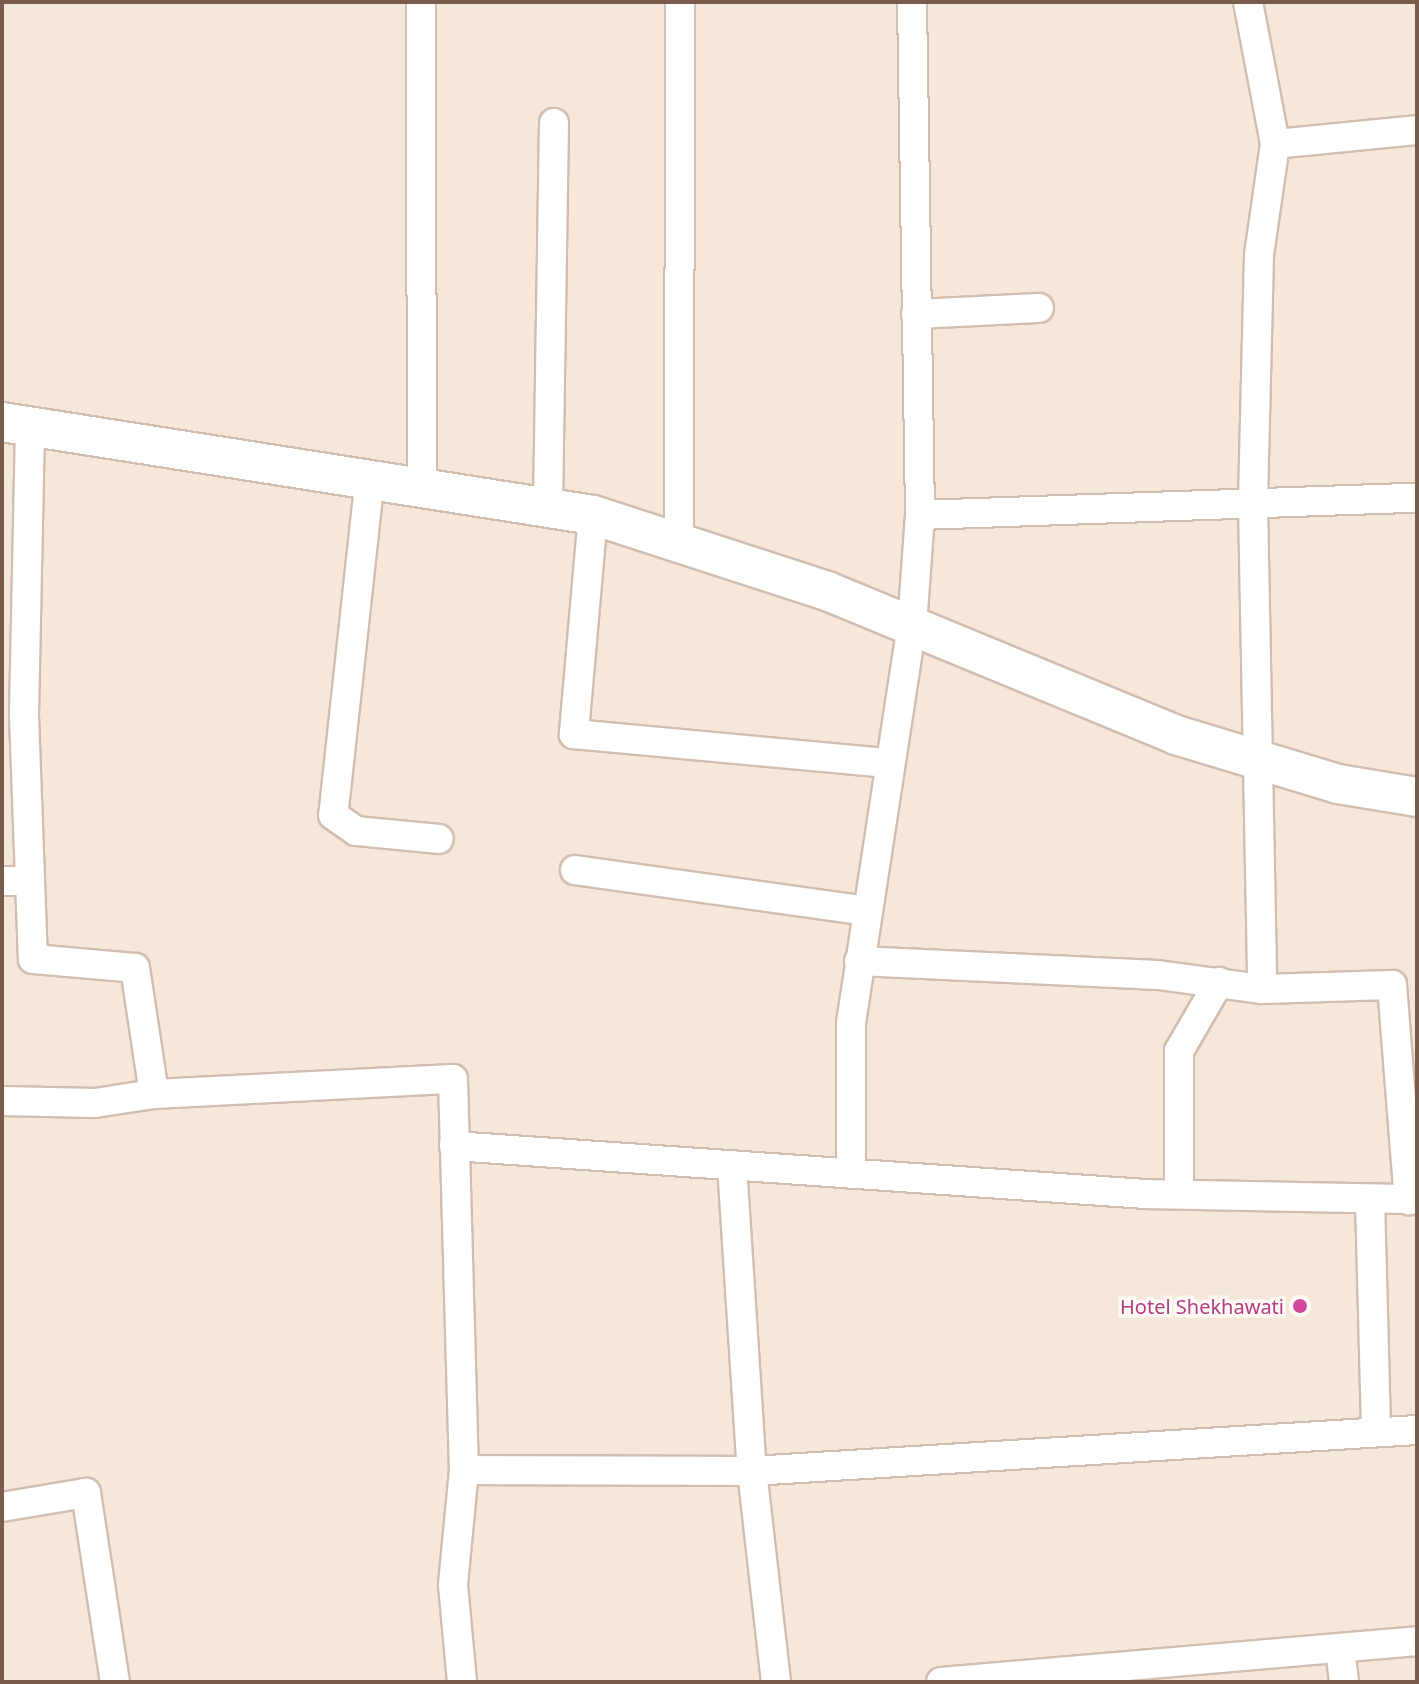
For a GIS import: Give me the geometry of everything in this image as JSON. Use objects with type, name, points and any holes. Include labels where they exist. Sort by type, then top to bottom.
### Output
[{"type":"main road","points":[[16,424],[422,484],[593,515],[679,538],[912,626],[1079,699],[1255,762],[1417,797]]},
{"type":"street","points":[[421,2],[422,484]]},
{"type":"street","points":[[679,538],[680,2]]},
{"type":"street","points":[[851,1174],[851,1023],[865,911],[912,626],[920,515],[912,2]]},
{"type":"street","points":[[1248,2],[1275,144],[1259,255],[1253,504],[1255,762],[1262,989]]},
{"type":"street","points":[[548,505],[554,123]]},
{"type":"street","points":[[1275,144],[1417,130]]},
{"type":"street","points":[[916,314],[1039,308]]},
{"type":"street","points":[[16,424],[24,716],[16,881],[33,959],[135,968],[154,1094]]},
{"type":"street","points":[[370,477],[333,815],[356,831],[439,839]]},
{"type":"street","points":[[920,515],[1417,498]]},
{"type":"street","points":[[593,515],[574,734],[888,763]]},
{"type":"street","points":[[575,870],[865,911]]},
{"type":"street","points":[[454,1146],[1179,1194],[1413,1200],[1392,985],[1262,989],[1219,982],[859,961]]},
{"type":"street","points":[[1179,1194],[1179,1051],[1219,982]]},
{"type":"street","points":[[2,1101],[95,1103],[154,1094],[449,1078],[464,1470],[453,1585],[462,1682]]},
{"type":"street","points":[[732,1165],[752,1471],[776,1682]]},
{"type":"street","points":[[1370,1199],[1376,1432]]},
{"type":"street","points":[[464,1470],[752,1471],[1417,1430]]},
{"type":"street","points":[[2,1507],[86,1493],[115,1682]]},
{"type":"street","points":[[941,1682],[1417,1641]]},
{"type":"street","points":[[1340,1649],[1344,1682]]},
{"type":"shaded area","points":[[2,2],[1417,2],[1417,1682],[2,1682]]},
{"type":"place","name":"Hotel Shekhawati","points":[[1300,1306]]}]
